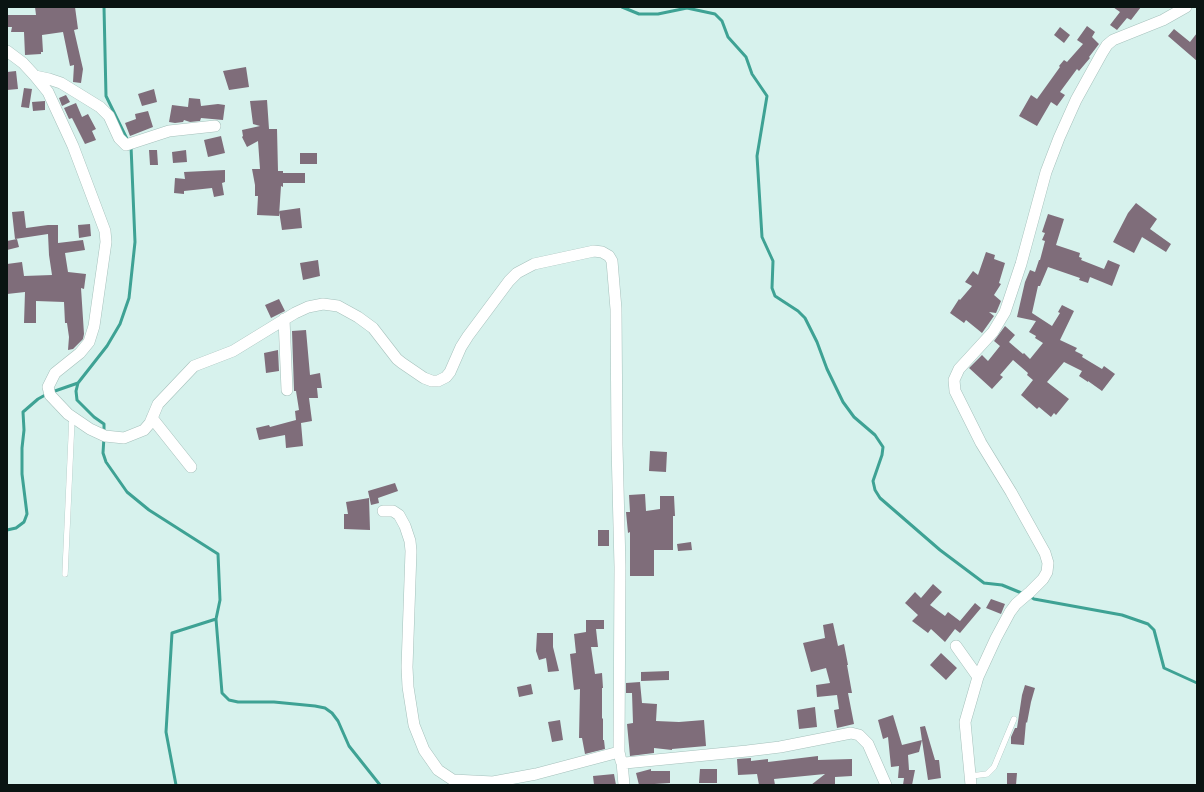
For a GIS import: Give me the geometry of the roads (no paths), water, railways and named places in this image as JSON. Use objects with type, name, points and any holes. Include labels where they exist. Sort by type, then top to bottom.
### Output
[{"type":"street","points":[[971,780],[965,722],[978,677],[1010,612],[1016,604],[1043,579],[1047,572],[1048,563],[1045,553],[981,443],[955,391],[954,380],[959,369],[993,332],[1005,312],[1021,264],[1046,172],[1058,138],[1076,100],[1102,52],[1113,40],[1163,20],[1186,7]]},
{"type":"street","points":[[7,51],[23,63],[48,92],[73,146],[105,231],[106,242],[94,326],[89,342],[80,353],[55,373],[48,387],[50,396],[72,418],[105,436],[124,438],[146,429],[158,404],[194,366],[233,351],[284,319],[308,307],[316,305],[328,304],[342,308],[358,317],[373,328],[397,359],[424,378],[432,381],[438,381],[450,372],[461,347],[468,336],[489,306],[517,273],[534,264],[594,251],[605,253],[612,260],[616,309],[620,559],[621,757],[624,785]]},
{"type":"street","points":[[35,76],[61,83],[100,107],[109,116],[121,140],[127,145],[169,130],[215,126]]},
{"type":"street","points":[[284,319],[287,390]]},
{"type":"street","points":[[152,418],[191,467]]},
{"type":"street","points":[[383,511],[393,511],[399,515],[410,540],[411,551],[407,667],[408,687],[414,725],[424,750],[438,770],[453,780],[493,782],[621,757],[753,750],[854,733],[863,738],[868,744],[886,785]]},
{"type":"street","points":[[956,646],[978,677]]},
{"type":"lane","points":[[65,574],[72,418]]},
{"type":"lane","points":[[971,780],[987,774],[994,767],[1014,719]]},
{"type":"waterway","points":[[104,7],[106,96],[128,141]]},
{"type":"waterway","points":[[622,7],[639,14],[658,14],[687,8],[715,14],[722,21],[728,37],[746,57],[752,74],[767,96],[757,156],[762,237],[773,261],[772,288],[775,296],[798,311],[805,318],[843,402],[854,417],[875,435],[883,447],[882,455],[873,481],[875,490],[880,498],[940,550],[984,583],[1002,585],[1024,594]]},
{"type":"waterway","points":[[104,432],[104,424],[94,417],[77,400],[76,391],[78,383],[107,346],[120,324],[129,298],[135,242],[131,146]]},
{"type":"waterway","points":[[52,392],[78,383]]},
{"type":"waterway","points":[[7,530],[16,528],[24,522],[27,514],[22,474],[24,430],[23,412],[38,399],[47,394]]},
{"type":"waterway","points":[[104,437],[103,453],[106,462],[127,492],[149,510],[218,554],[220,600],[216,619],[222,693],[229,700],[238,702],[274,702],[325,708],[332,713],[338,721],[349,746],[380,785]]},
{"type":"waterway","points":[[1029,596],[1034,599],[1122,615],[1148,624],[1154,630],[1164,668],[1197,683]]},
{"type":"waterway","points":[[176,785],[166,732],[172,633],[216,619]]}]
